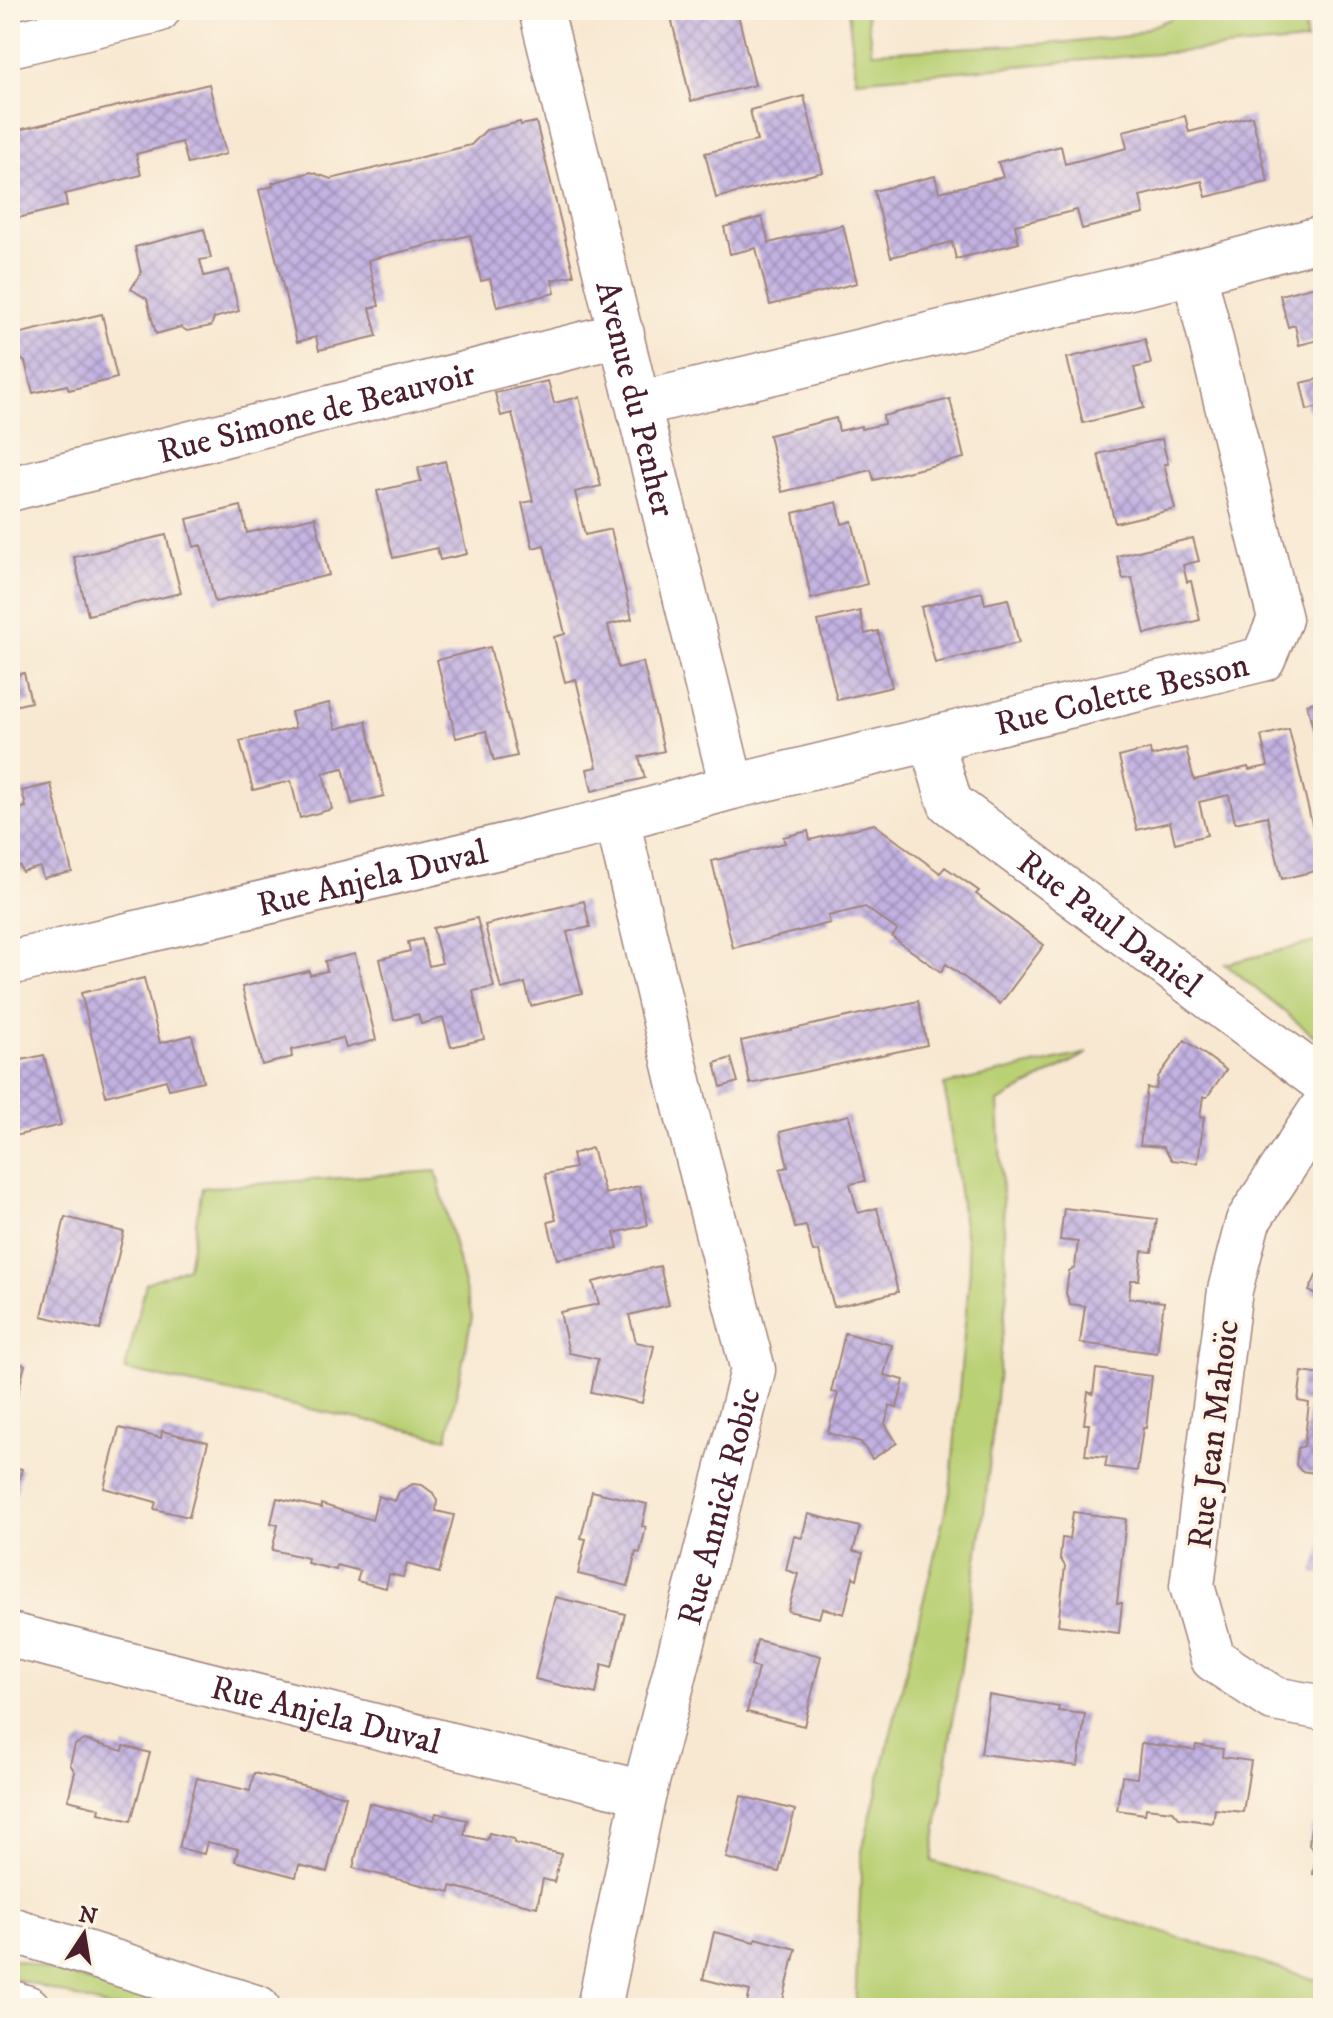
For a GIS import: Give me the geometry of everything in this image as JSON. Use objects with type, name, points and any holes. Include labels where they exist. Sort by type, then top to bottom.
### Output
[{"type":"street","points":[[10,45],[158,10]]},
{"type":"street","name":"Avenue du Penher","points":[[541,10],[732,787]]},
{"type":"street","points":[[639,404],[1194,272],[1323,238]]},
{"type":"street","name":"Rue Colette Besson","points":[[732,787],[1263,659],[1280,619],[1194,272]]},
{"type":"street","name":"Rue Simone de Beauvoir","points":[[10,489],[622,334]]},
{"type":"street","name":"Rue Paul Daniel","points":[[931,740],[950,803],[1323,1082]]},
{"type":"street","name":"Rue Anjela Duval","points":[[10,963],[617,819],[732,787]]},
{"type":"street","name":"Rue Annick Robic","points":[[599,2008],[644,1793],[753,1370],[688,1119],[617,819]]},
{"type":"street","name":"Rue Jean Mahoïc","points":[[1323,1107],[1248,1221],[1230,1290],[1192,1586],[1213,1659],[1274,1699],[1323,1708]]},
{"type":"street","name":"Rue Anjela Duval","points":[[10,1635],[644,1793]]},
{"type":"street","points":[[10,1929],[258,2008]]},
{"type":"street","points":[[10,2002],[28,2008]]},
{"type":"green space","points":[[848,10],[866,10],[872,52],[1075,42],[1128,36],[1170,19],[1180,10],[1305,10],[1306,41],[856,80]]},
{"type":"green space","points":[[1323,940],[1323,1043],[1225,964]]},
{"type":"green space","points":[[1088,1053],[998,1102],[1007,1291],[985,1505],[932,1861],[1323,1982],[1323,2008],[855,2008],[862,1851],[950,1492],[970,1268],[944,1085]]},
{"type":"green space","points":[[436,1171],[472,1317],[447,1438],[125,1370],[146,1283],[188,1267],[202,1188]]},
{"type":"green space","points":[[10,1958],[178,2008],[110,2008],[10,1977]]},
{"type":"building","points":[[676,10],[737,10],[755,85],[691,101],[670,13]]},
{"type":"building","points":[[209,84],[226,154],[188,164],[182,142],[136,154],[141,175],[65,194],[67,206],[18,218],[15,206],[10,207],[10,132]]},
{"type":"building","points":[[804,96],[823,172],[716,198],[705,153],[757,141],[750,110]]},
{"type":"building","points":[[1185,116],[1189,132],[1252,116],[1268,182],[1206,197],[1202,181],[1140,196],[1144,214],[1082,229],[1077,210],[1015,225],[1019,243],[956,259],[952,242],[891,257],[874,191],[935,176],[939,192],[1003,177],[998,162],[1061,146],[1065,164],[1127,148],[1123,131]]},
{"type":"building","points":[[520,122],[521,125],[536,122],[574,275],[552,280],[555,293],[497,307],[490,279],[481,281],[470,235],[368,260],[379,306],[370,308],[377,336],[319,350],[316,337],[297,342],[259,190],[311,172],[331,179],[471,145],[486,130]]},
{"type":"building","points":[[762,217],[769,243],[843,225],[857,283],[770,305],[756,248],[730,254],[724,227]]},
{"type":"building","points":[[204,229],[211,258],[200,260],[204,276],[229,270],[239,311],[214,318],[211,326],[187,331],[181,327],[156,334],[147,299],[131,289],[141,273],[135,247]]},
{"type":"building","points":[[1323,284],[1323,339],[1299,345],[1295,325],[1288,327],[1280,295]]},
{"type":"building","points":[[102,314],[117,378],[69,390],[67,385],[33,393],[25,362],[10,353],[17,334]]},
{"type":"building","points":[[1145,339],[1151,364],[1134,368],[1144,408],[1083,423],[1067,358]]},
{"type":"building","points":[[1323,378],[1323,406],[1307,410],[1301,383]]},
{"type":"building","points":[[548,381],[554,403],[579,397],[601,486],[575,492],[585,535],[611,529],[632,619],[608,625],[618,668],[643,662],[664,751],[639,757],[645,778],[592,791],[587,769],[597,767],[576,679],[565,682],[559,659],[554,637],[565,634],[544,545],[533,548],[522,503],[533,501],[512,413],[501,416],[495,393]]},
{"type":"building","points":[[950,399],[964,458],[874,480],[871,470],[782,492],[769,435],[836,418],[839,431],[861,426],[861,429],[884,424],[883,416]]},
{"type":"building","points":[[1162,439],[1168,464],[1164,464],[1175,509],[1115,523],[1098,454]]},
{"type":"building","points":[[445,461],[467,554],[440,560],[437,548],[393,558],[377,491],[421,481],[418,468]]},
{"type":"building","points":[[837,502],[842,524],[852,521],[867,584],[811,599],[793,513]]},
{"type":"building","points":[[241,506],[247,533],[315,517],[329,575],[215,602],[201,545],[194,547],[187,519]]},
{"type":"building","points":[[166,535],[181,593],[88,615],[74,557]]},
{"type":"building","points":[[1193,538],[1199,561],[1183,565],[1187,582],[1191,581],[1200,620],[1145,634],[1132,578],[1123,579],[1117,556]]},
{"type":"building","points":[[982,592],[985,604],[1008,599],[1019,643],[935,663],[921,607]]},
{"type":"building","points":[[860,611],[865,634],[878,631],[892,687],[837,700],[818,621]]},
{"type":"building","points":[[490,647],[517,756],[494,761],[486,731],[456,738],[437,660]]},
{"type":"building","points":[[24,673],[31,702],[10,707],[10,677]]},
{"type":"building","points":[[1323,700],[1323,765],[1322,765],[1307,704]]},
{"type":"building","points":[[329,703],[336,729],[366,721],[384,796],[352,804],[343,768],[323,773],[332,809],[300,818],[291,781],[253,790],[240,741],[295,728],[291,712]]},
{"type":"building","points":[[1289,729],[1323,869],[1282,879],[1267,816],[1235,823],[1229,795],[1199,802],[1207,835],[1175,843],[1170,822],[1137,830],[1119,757],[1150,749],[1151,756],[1186,748],[1194,780],[1248,767],[1249,770],[1268,766],[1261,736]]},
{"type":"building","points":[[51,784],[72,872],[43,878],[40,867],[22,872],[20,866],[10,868],[10,811],[26,807],[22,791]]},
{"type":"building","points":[[874,824],[940,873],[945,867],[979,891],[976,894],[1044,945],[1000,1004],[946,964],[941,972],[892,937],[897,930],[865,907],[828,916],[830,923],[733,948],[712,861],[785,843],[783,837],[808,831],[810,840]]},
{"type":"building","points":[[584,901],[590,927],[567,932],[582,993],[531,1006],[525,983],[501,989],[485,925]]},
{"type":"building","points":[[477,918],[494,987],[473,991],[484,1039],[451,1047],[443,1018],[421,1024],[418,1014],[394,1020],[380,959],[410,951],[408,942],[422,939],[429,966],[442,963],[433,928]]},
{"type":"building","points":[[355,954],[376,1040],[346,1048],[343,1038],[291,1050],[292,1057],[262,1065],[242,987],[309,971],[310,975],[327,971],[325,961]]},
{"type":"building","points":[[144,978],[160,1043],[192,1035],[203,1081],[169,1089],[166,1080],[106,1096],[81,993]]},
{"type":"building","points":[[918,1001],[927,1045],[750,1084],[741,1041]]},
{"type":"building","points":[[1185,1040],[1226,1070],[1207,1097],[1203,1097],[1200,1117],[1204,1117],[1198,1163],[1172,1160],[1163,1147],[1140,1145],[1147,1088],[1156,1089],[1158,1077]]},
{"type":"building","points":[[10,1054],[13,1062],[44,1055],[61,1125],[10,1137]]},
{"type":"building","points":[[731,1058],[738,1082],[721,1087],[715,1063]]},
{"type":"building","points":[[849,1115],[865,1181],[850,1184],[858,1213],[877,1208],[898,1292],[834,1307],[819,1251],[813,1252],[806,1226],[795,1228],[780,1169],[788,1167],[780,1132]]},
{"type":"building","points":[[592,1148],[605,1194],[639,1186],[648,1225],[614,1233],[618,1248],[557,1259],[548,1222],[556,1220],[545,1174],[575,1168],[572,1154]]},
{"type":"building","points":[[1064,1208],[1157,1219],[1152,1252],[1142,1251],[1139,1280],[1131,1280],[1129,1298],[1164,1302],[1157,1353],[1080,1343],[1085,1306],[1070,1304],[1066,1293],[1069,1271],[1075,1267],[1078,1242],[1060,1240]]},
{"type":"building","points":[[65,1217],[124,1232],[100,1330],[42,1316]]},
{"type":"building","points":[[1323,1261],[1323,1298],[1309,1291]]},
{"type":"building","points":[[660,1266],[669,1305],[629,1315],[636,1342],[654,1346],[642,1403],[591,1392],[598,1359],[569,1353],[560,1312],[599,1304],[593,1282]]},
{"type":"building","points":[[845,1333],[892,1345],[884,1375],[904,1380],[897,1408],[890,1406],[885,1424],[897,1443],[872,1459],[861,1442],[828,1433],[838,1393],[831,1392]]},
{"type":"building","points":[[10,1336],[20,1338],[13,1362],[25,1365],[11,1419]]},
{"type":"building","points":[[1096,1369],[1152,1376],[1137,1471],[1105,1467],[1107,1457],[1085,1455],[1089,1424],[1084,1424],[1088,1392],[1093,1394]]},
{"type":"building","points":[[1302,1372],[1323,1375],[1323,1474],[1301,1471],[1296,1465],[1298,1448],[1304,1446],[1309,1403],[1298,1401]]},
{"type":"building","points":[[119,1428],[161,1438],[162,1431],[208,1442],[189,1517],[154,1509],[156,1502],[104,1488]]},
{"type":"building","points":[[10,1466],[22,1469],[11,1514],[10,1514]]},
{"type":"building","points":[[413,1484],[422,1485],[433,1493],[437,1501],[436,1511],[454,1515],[439,1573],[407,1564],[403,1577],[389,1574],[386,1588],[357,1581],[360,1571],[337,1565],[336,1570],[307,1563],[308,1558],[272,1550],[278,1525],[271,1523],[277,1498],[321,1508],[321,1504],[372,1520],[378,1496],[395,1501],[399,1492]]},
{"type":"building","points":[[592,1491],[647,1504],[640,1553],[636,1552],[628,1586],[578,1574],[586,1539],[581,1538]]},
{"type":"building","points":[[1073,1512],[1126,1519],[1117,1603],[1122,1603],[1119,1633],[1058,1625],[1065,1566],[1060,1558],[1062,1538],[1069,1539]]},
{"type":"building","points":[[808,1514],[860,1527],[853,1551],[863,1553],[857,1579],[853,1577],[844,1614],[822,1608],[819,1618],[788,1611],[798,1574],[786,1570],[794,1536],[802,1538]]},
{"type":"building","points":[[1322,1541],[1323,1574],[1313,1573]]},
{"type":"building","points":[[555,1597],[625,1614],[612,1667],[602,1664],[596,1694],[535,1679]]},
{"type":"building","points":[[757,1640],[821,1656],[804,1726],[747,1712],[758,1668],[751,1665]]},
{"type":"building","points":[[989,1695],[1085,1714],[1078,1766],[981,1754]]},
{"type":"building","points":[[84,1740],[123,1751],[124,1746],[150,1753],[131,1821],[99,1813],[100,1808],[68,1800],[75,1772],[70,1764],[75,1745]]},
{"type":"building","points":[[1141,1743],[1195,1750],[1196,1745],[1223,1749],[1222,1757],[1251,1761],[1243,1812],[1215,1809],[1213,1823],[1179,1818],[1173,1811],[1146,1808],[1145,1814],[1117,1810],[1122,1776],[1137,1778]]},
{"type":"building","points":[[254,1773],[346,1796],[327,1872],[299,1865],[296,1877],[235,1861],[238,1849],[207,1842],[204,1854],[179,1848],[197,1778],[250,1791]]},
{"type":"building","points":[[741,1796],[795,1810],[779,1872],[726,1858]]},
{"type":"building","points":[[369,1803],[434,1820],[436,1813],[467,1820],[464,1835],[487,1840],[489,1833],[514,1839],[514,1843],[561,1854],[554,1882],[543,1879],[537,1907],[451,1886],[450,1892],[353,1868]]},
{"type":"building","points":[[1321,1820],[1323,1875],[1313,1874],[1316,1853],[1309,1845],[1311,1827]]},
{"type":"building","points":[[714,1932],[755,1942],[756,1938],[796,1949],[781,2008],[746,2008],[750,1991],[703,1979]]}]
